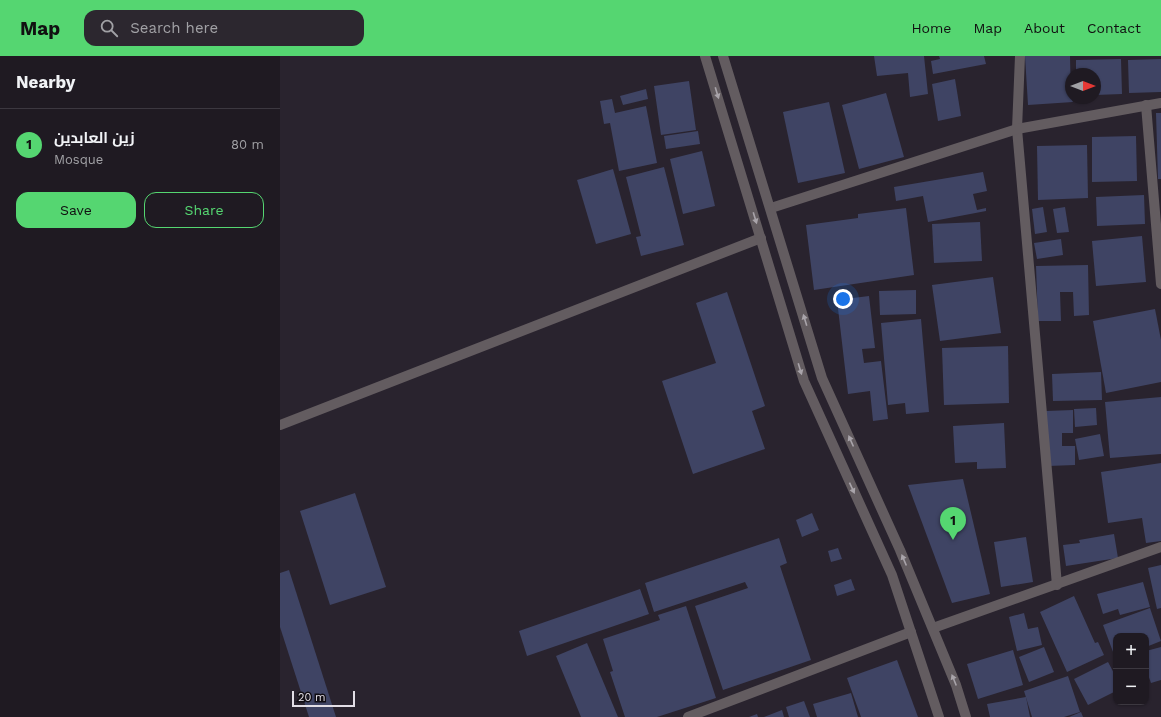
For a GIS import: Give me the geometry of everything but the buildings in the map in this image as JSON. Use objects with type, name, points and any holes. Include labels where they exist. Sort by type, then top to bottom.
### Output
[{"type":"street","points":[[705,56],[804,381],[892,575],[939,717]]},
{"type":"street","points":[[723,56],[822,378],[900,550],[956,685],[966,717]]},
{"type":"street","points":[[1020,56],[1017,129],[1057,585]]},
{"type":"street","points":[[770,208],[1017,129],[1161,103]]},
{"type":"street","points":[[1146,105],[1161,284]]},
{"type":"street","points":[[280,425],[761,238]]},
{"type":"street","points":[[933,628],[1161,547]]},
{"type":"street","points":[[688,717],[911,632]]},
{"type":"place","name":"زين العابدين","points":[[953,540]]}]
